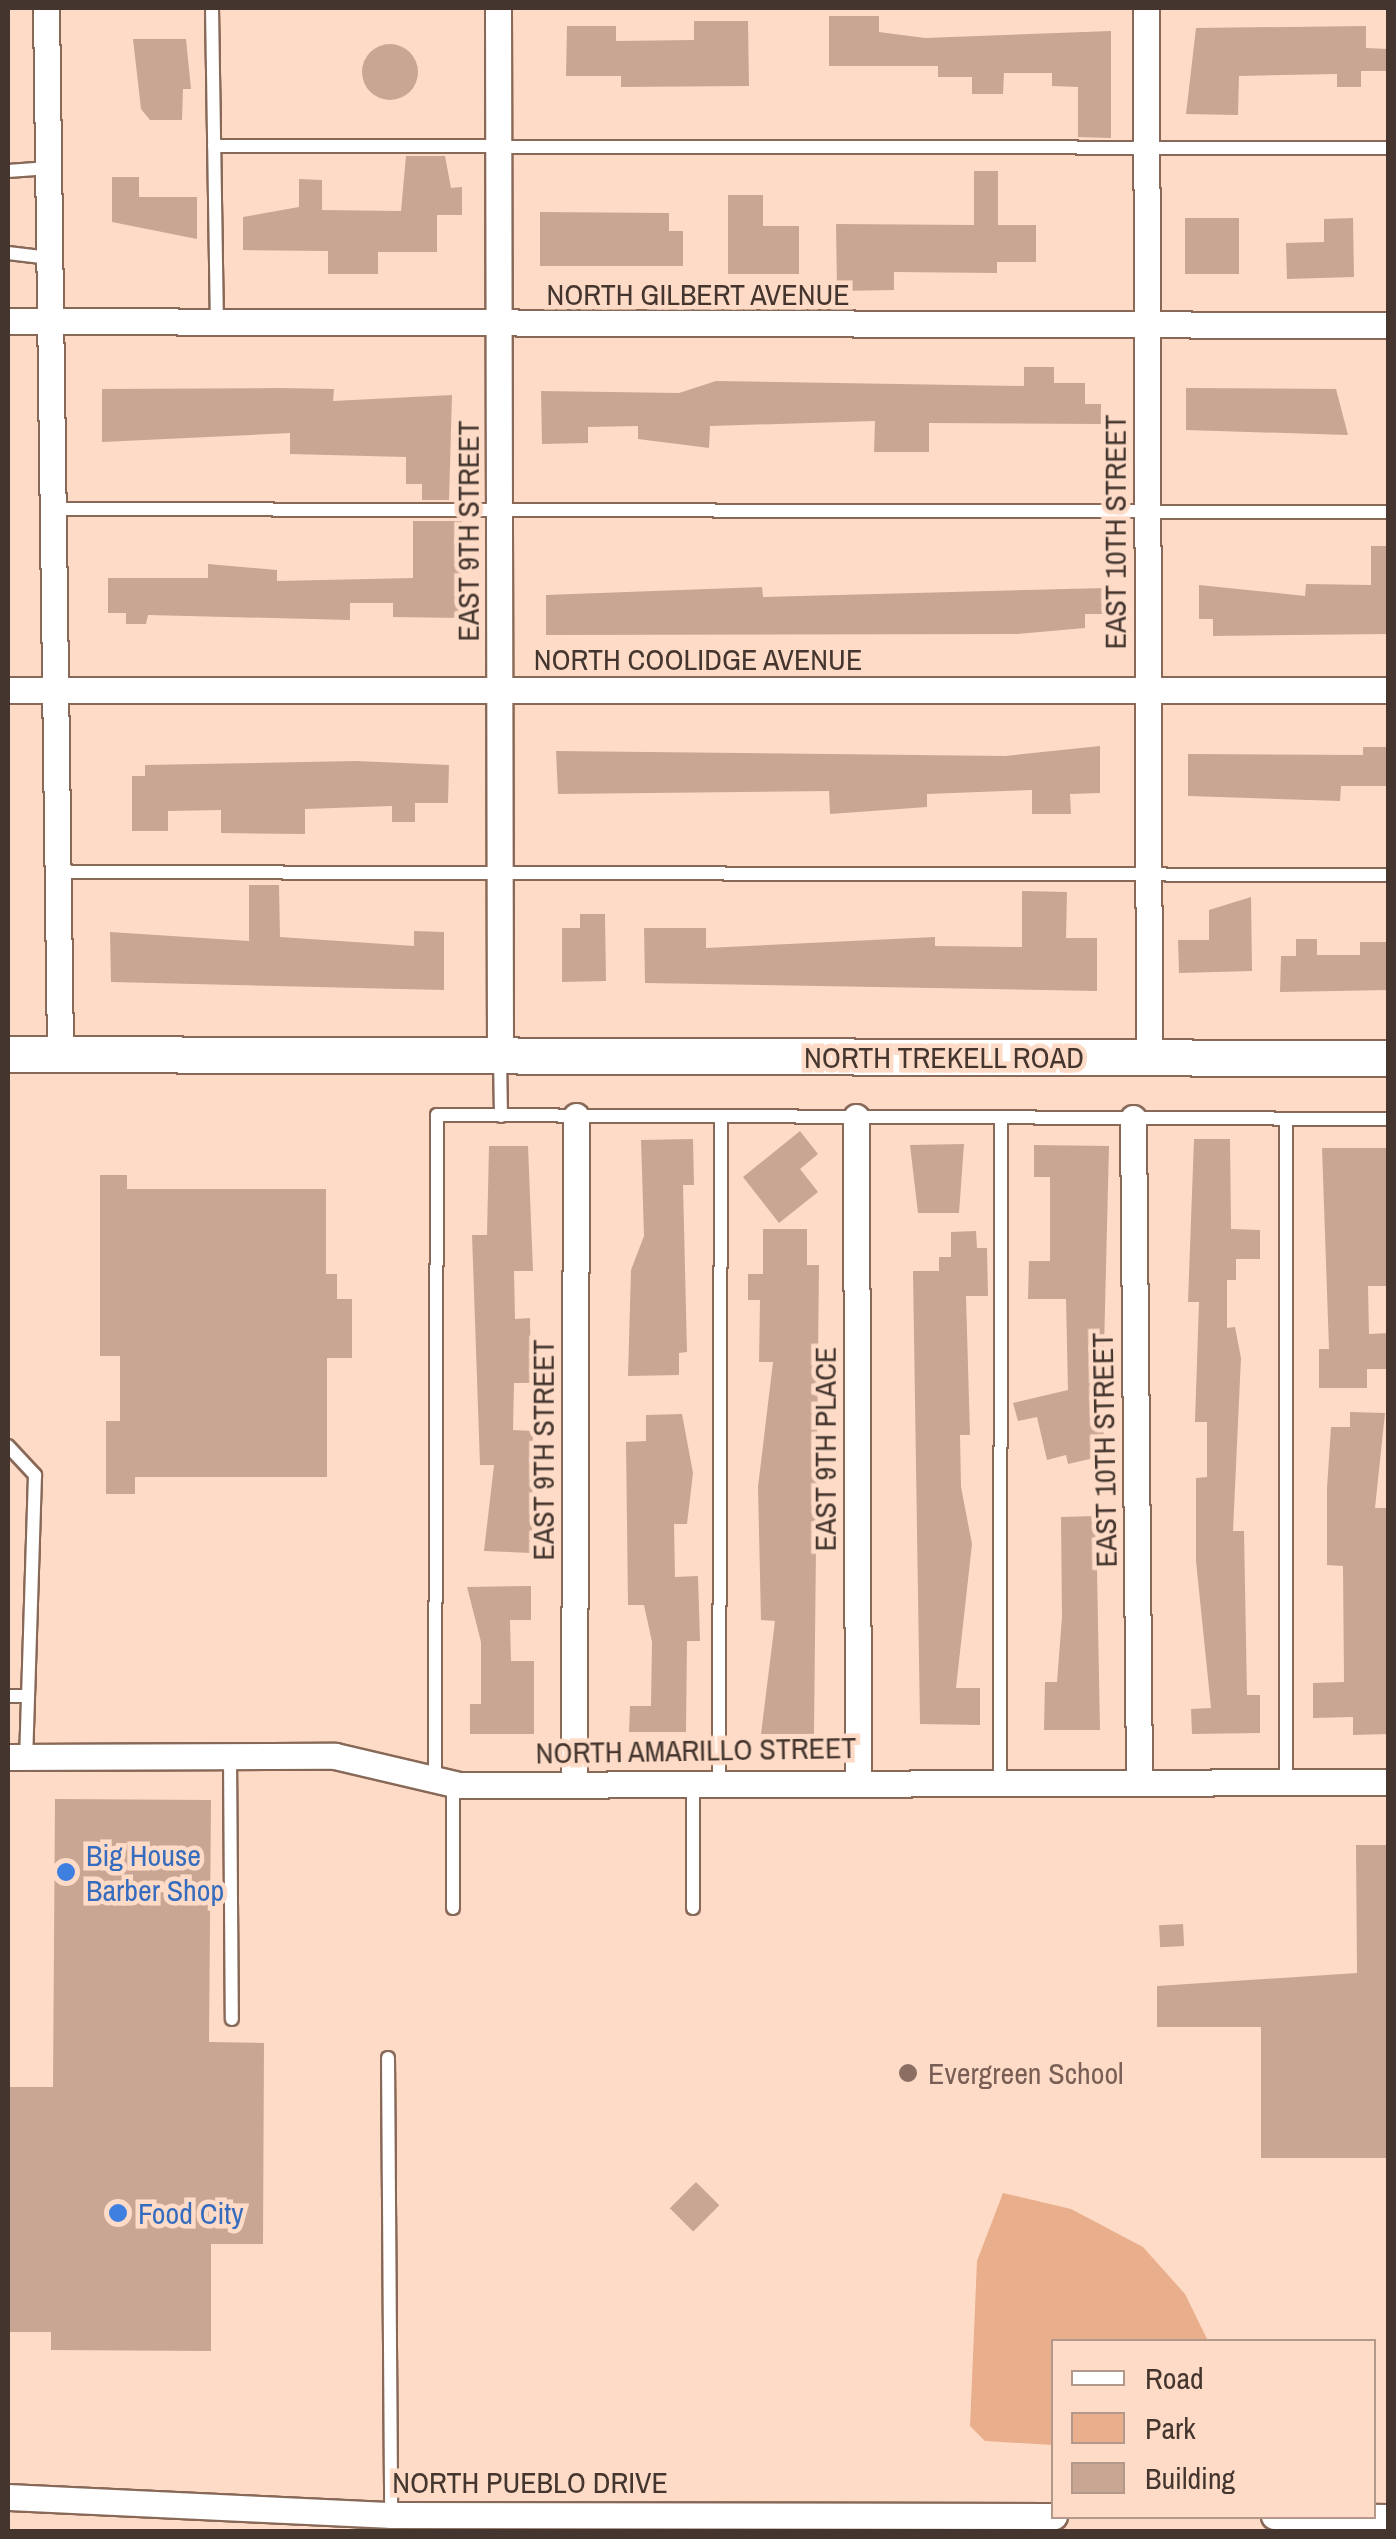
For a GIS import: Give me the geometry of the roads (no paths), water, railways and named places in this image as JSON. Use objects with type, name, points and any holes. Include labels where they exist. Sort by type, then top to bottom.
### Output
[{"type":"main road","name":"NORTH TREKELL ROAD","points":[[8,1054],[1388,1058]]},
{"type":"street","points":[[46,8],[51,322],[50,690],[60,872],[60,1055]]},
{"type":"street","name":"EAST 9TH STREET","points":[[498,8],[502,327],[500,1056]]},
{"type":"street","name":"EAST 10TH STREET","points":[[1146,8],[1149,1057]]},
{"type":"street","name":"NORTH GILBERT AVENUE","points":[[8,322],[502,327],[1388,325]]},
{"type":"street","name":"NORTH COOLIDGE AVENUE","points":[[8,690],[1388,690]]},
{"type":"street","name":"EAST 9TH STREET","points":[[574,1784],[576,1116]]},
{"type":"street","name":"EAST 9TH PLACE","points":[[856,1117],[858,1781]]},
{"type":"street","name":"EAST 10TH STREET","points":[[1133,1118],[1140,1782]]},
{"type":"street","name":"NORTH AMARILLO STREET","points":[[16,1757],[335,1756],[444,1782],[1388,1782]]},
{"type":"street","name":"NORTH PUEBLO DRIVE","points":[[8,2498],[602,2523],[930,2524],[1051,2516]]},
{"type":"lane","points":[[212,8],[217,324]]},
{"type":"lane","points":[[214,146],[1388,148]]},
{"type":"lane","points":[[8,170],[48,168]]},
{"type":"lane","points":[[8,253],[50,258]]},
{"type":"lane","points":[[50,510],[1388,512]]},
{"type":"lane","points":[[60,872],[1388,875]]},
{"type":"lane","points":[[500,1056],[502,1116]]},
{"type":"lane","name":"NORTH TREKELL ROAD","points":[[444,1782],[437,1115],[1388,1120]]},
{"type":"lane","points":[[693,1908],[706,1783],[721,1116]]},
{"type":"lane","points":[[1000,1781],[1001,1118]]},
{"type":"lane","points":[[1286,1119],[1286,1782]]},
{"type":"lane","points":[[8,1446],[35,1475],[28,1696],[16,1757]]},
{"type":"lane","points":[[8,1696],[28,1696]]},
{"type":"lane","points":[[230,1756],[232,2019]]},
{"type":"lane","points":[[444,1782],[452,1908]]},
{"type":"lane","points":[[388,2058],[391,2515]]},
{"type":"place","name":"Big House Barber Shop","points":[[66,1872]]},
{"type":"place","name":"Evergreen School","points":[[908,2073]]},
{"type":"place","name":"Food City","points":[[118,2213]]}]
